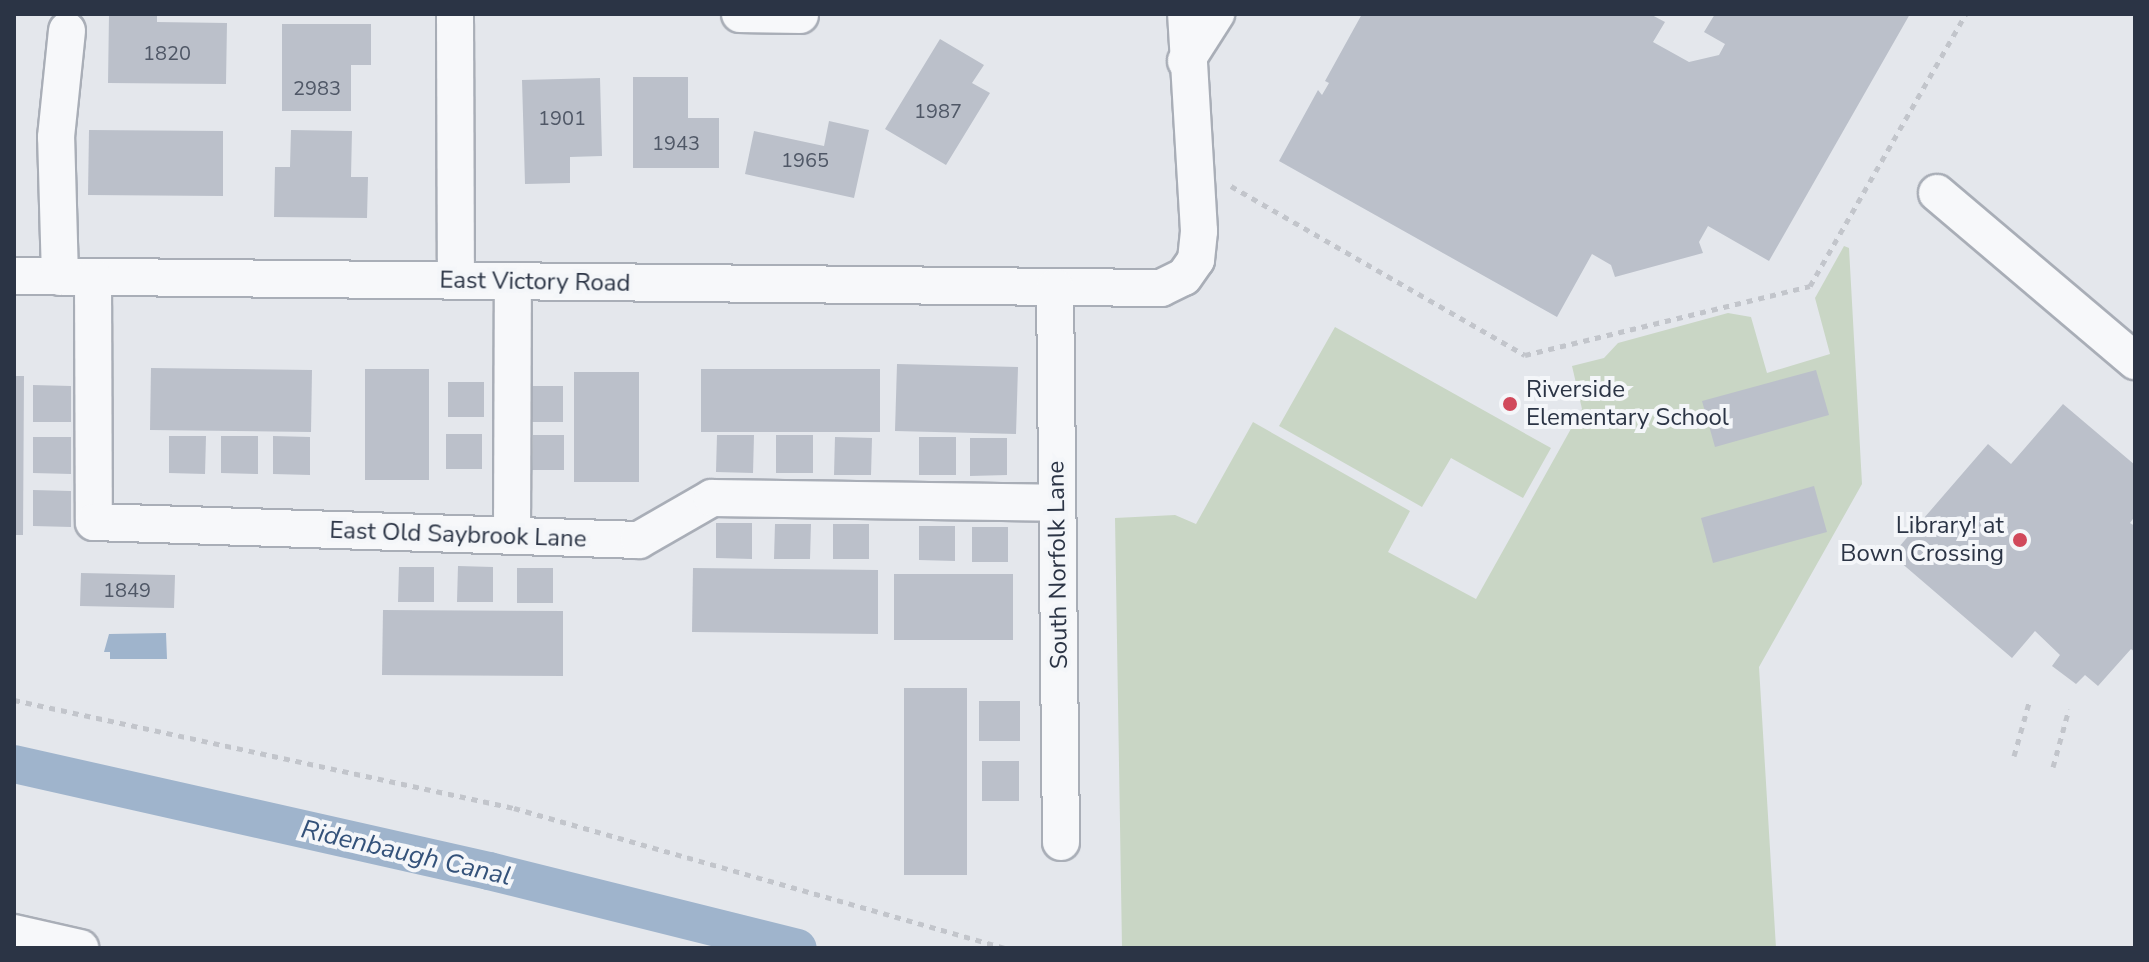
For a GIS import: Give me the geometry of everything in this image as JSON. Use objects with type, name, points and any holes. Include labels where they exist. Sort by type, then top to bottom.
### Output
[{"type":"street","points":[[455,14],[456,281]]},
{"type":"street","points":[[740,14],[800,15]]},
{"type":"street","points":[[1186,14],[1186,61]]},
{"type":"street","points":[[1186,61],[1216,14]]},
{"type":"street","points":[[67,31],[56,137],[76,277]]},
{"type":"street","name":"East Victory Road","points":[[14,276],[1161,288],[1184,277],[1196,260],[1186,61]]},
{"type":"street","points":[[1937,193],[2135,361]]},
{"type":"street","name":"East Old Saybrook Lane","points":[[76,277],[94,522],[639,540],[712,498],[1056,503]]},
{"type":"street","points":[[512,536],[513,282]]},
{"type":"street","name":"South Norfolk Lane","points":[[1055,287],[1061,842]]},
{"type":"street","points":[[14,933],[80,948]]},
{"type":"path","points":[[1231,186],[1525,355],[1810,286],[1966,14]]},
{"type":"path","points":[[2014,756],[2030,699]]},
{"type":"path","points":[[14,700],[514,808],[1005,948]]},
{"type":"path","points":[[2053,767],[2069,709]]},
{"type":"green space","points":[[1844,246],[1849,248],[1862,484],[1759,667],[1776,948],[1122,948],[1115,518],[1175,515],[1196,524],[1253,422],[1410,511],[1388,552],[1476,599],[1582,409],[1572,366],[1604,358],[1618,343],[1728,313],[1751,317],[1767,373],[1830,354],[1815,298]]},
{"type":"green space","points":[[1335,327],[1551,448],[1523,498],[1451,458],[1422,507],[1279,426]]},
{"type":"water","points":[[166,633],[167,659],[110,659],[110,652],[104,652],[109,634]]},
{"type":"building","points":[[109,14],[157,14],[157,22],[227,23],[226,84],[108,83]]},
{"type":"building","points":[[1362,14],[1650,14],[1665,22],[1653,42],[1689,62],[1719,55],[1725,44],[1704,32],[1715,14],[1910,14],[1769,261],[1708,226],[1699,242],[1703,253],[1615,277],[1611,265],[1592,254],[1557,317],[1279,161],[1318,90],[1322,95],[1329,83],[1325,81]]},
{"type":"building","points":[[282,24],[371,24],[371,65],[351,65],[351,111],[282,111]]},
{"type":"building","points":[[940,39],[984,65],[972,83],[990,93],[946,165],[885,129]]},
{"type":"building","points":[[633,77],[688,77],[688,118],[719,118],[719,168],[633,168]]},
{"type":"building","points":[[600,78],[602,156],[570,157],[570,183],[525,184],[522,80]]},
{"type":"building","points":[[829,121],[869,130],[854,198],[745,174],[754,131],[824,146]]},
{"type":"building","points":[[89,130],[223,131],[223,196],[88,195]]},
{"type":"building","points":[[291,130],[352,131],[351,177],[368,177],[367,218],[274,217],[275,167],[290,167]]},
{"type":"building","points":[[897,364],[1018,367],[1016,434],[895,431]]},
{"type":"building","points":[[151,368],[312,370],[311,432],[150,430]]},
{"type":"building","points":[[365,369],[429,369],[429,480],[365,480]]},
{"type":"building","points":[[701,369],[880,369],[880,432],[701,432]]},
{"type":"building","points":[[1816,370],[1829,415],[1715,447],[1702,401]]},
{"type":"building","points":[[574,372],[639,372],[639,482],[574,482]]},
{"type":"building","points":[[14,376],[24,376],[23,535],[14,535]]},
{"type":"building","points":[[448,382],[484,382],[484,417],[448,417]]},
{"type":"building","points":[[33,385],[71,386],[71,422],[33,422]]},
{"type":"building","points":[[532,386],[563,386],[563,422],[532,422]]},
{"type":"building","name":"Library! at Bown Crossing","points":[[2063,404],[2135,465],[2135,516],[2130,523],[2135,526],[2135,652],[2131,649],[2098,686],[2085,675],[2076,684],[2052,666],[2060,655],[2035,631],[2012,658],[1892,555],[1988,444],[2011,464]]},
{"type":"building","points":[[446,434],[482,434],[482,469],[446,469]]},
{"type":"building","points":[[533,435],[564,435],[564,470],[532,470]]},
{"type":"building","points":[[717,435],[754,435],[753,473],[716,472]]},
{"type":"building","points":[[776,435],[813,435],[813,473],[776,473]]},
{"type":"building","points":[[169,436],[206,436],[205,474],[169,473]]},
{"type":"building","points":[[221,436],[258,436],[258,474],[221,473]]},
{"type":"building","points":[[273,436],[310,437],[310,475],[273,474]]},
{"type":"building","points":[[33,437],[71,437],[71,474],[33,473]]},
{"type":"building","points":[[835,437],[872,438],[871,475],[834,475]]},
{"type":"building","points":[[919,437],[956,437],[956,475],[919,475]]},
{"type":"building","points":[[970,438],[1007,438],[1007,475],[970,476]]},
{"type":"building","points":[[1814,486],[1827,532],[1713,563],[1701,518]]},
{"type":"building","points":[[33,490],[71,491],[71,527],[33,526]]},
{"type":"building","points":[[716,523],[752,523],[752,559],[716,558]]},
{"type":"building","points":[[775,524],[811,524],[810,559],[774,559]]},
{"type":"building","points":[[833,524],[869,524],[869,559],[833,559]]},
{"type":"building","points":[[919,526],[955,526],[955,561],[919,560]]},
{"type":"building","points":[[972,527],[1008,527],[1008,562],[972,562]]},
{"type":"building","points":[[458,566],[493,567],[493,602],[457,602]]},
{"type":"building","points":[[399,567],[434,567],[434,602],[398,602]]},
{"type":"building","points":[[517,568],[553,568],[553,603],[517,603]]},
{"type":"building","points":[[693,568],[878,570],[878,634],[692,632]]},
{"type":"building","points":[[81,573],[175,575],[174,608],[80,606]]},
{"type":"building","points":[[894,574],[1013,574],[1013,640],[894,640]]},
{"type":"building","points":[[383,610],[563,611],[563,676],[382,675]]},
{"type":"building","points":[[904,688],[967,688],[967,875],[904,875]]},
{"type":"building","points":[[979,701],[1020,701],[1020,741],[979,741]]},
{"type":"building","points":[[982,761],[1019,761],[1019,801],[982,801]]},
{"type":"waterway","name":"Ridenbaugh Canal","points":[[14,764],[489,871],[798,948]]},
{"type":"place","name":"Riverside Elementary School","points":[[1510,404]]},
{"type":"place","name":"Library! at Bown Crossing","points":[[2020,540]]}]
